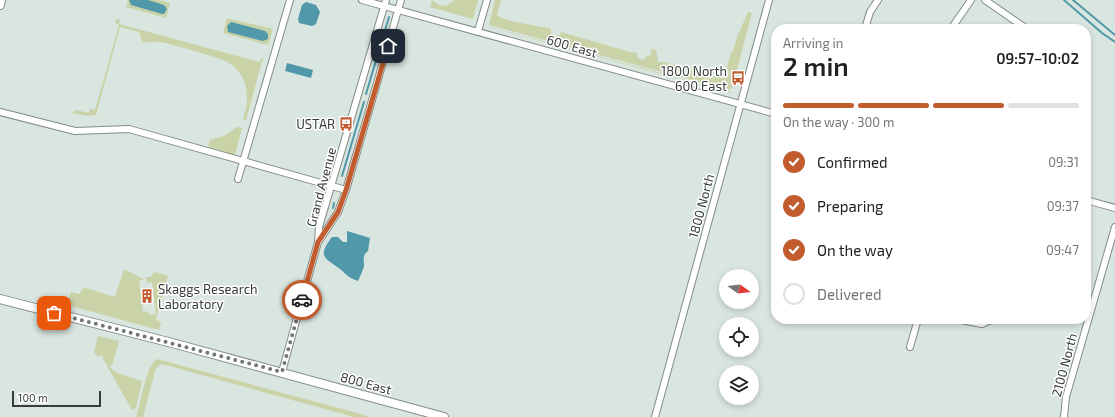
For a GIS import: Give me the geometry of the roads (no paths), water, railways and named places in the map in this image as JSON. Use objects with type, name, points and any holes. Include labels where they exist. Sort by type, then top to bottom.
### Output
[{"type":"main road","points":[[0,5],[1,0]]},
{"type":"main road","name":"800 East","points":[[0,299],[282,372],[444,417]]},
{"type":"street","points":[[238,179],[290,0]]},
{"type":"street","name":"600 East","points":[[362,0],[385,3],[398,10],[771,113]]},
{"type":"street","name":"Grand Avenue","points":[[318,242],[338,212],[346,190],[401,0]]},
{"type":"street","points":[[478,32],[487,0]]},
{"type":"street","name":"1800 North","points":[[655,417],[769,0]]},
{"type":"street","points":[[866,24],[870,12],[878,0]]},
{"type":"street","points":[[954,24],[971,0]]},
{"type":"street","points":[[985,0],[1020,24]]},
{"type":"street","name":"Grand Avenue","points":[[282,372],[318,242],[319,227],[385,3]]},
{"type":"street","points":[[0,112],[75,131],[129,129],[346,190]]},
{"type":"street","points":[[1091,201],[1115,208]]},
{"type":"street","name":"2100 North","points":[[1091,311],[1115,228]]},
{"type":"street","points":[[910,347],[917,324]]},
{"type":"street","name":"2100 North","points":[[1064,417],[1066,397],[1087,324]]},
{"type":"water","points":[[129,0],[148,0],[164,5],[167,9],[164,14],[162,14],[131,5]]},
{"type":"water","points":[[306,2],[316,5],[320,12],[316,24],[312,26],[299,23],[298,19],[302,5]]},
{"type":"water","points":[[231,22],[265,31],[268,34],[268,39],[263,41],[228,32],[227,26]]},
{"type":"water","points":[[287,63],[313,70],[311,78],[285,71]]},
{"type":"water","points":[[347,231],[370,238],[368,251],[364,256],[364,266],[358,281],[352,279],[327,260],[324,253],[327,244],[332,237],[338,237],[343,242],[347,242]]},
{"type":"waterway","points":[[1064,0],[1102,33],[1115,42]]},
{"type":"waterway","points":[[1073,0],[1115,35]]},
{"type":"waterway","points":[[366,94],[389,17]]},
{"type":"waterway","points":[[342,176],[364,102]]},
{"type":"waterway","points":[[333,208],[334,203]]},
{"type":"place","name":"1800 North 600 East","points":[[738,78]]},
{"type":"place","name":"USTAR","points":[[346,124]]},
{"type":"place","name":"Skaggs Research Laboratory","points":[[147,296]]}]
